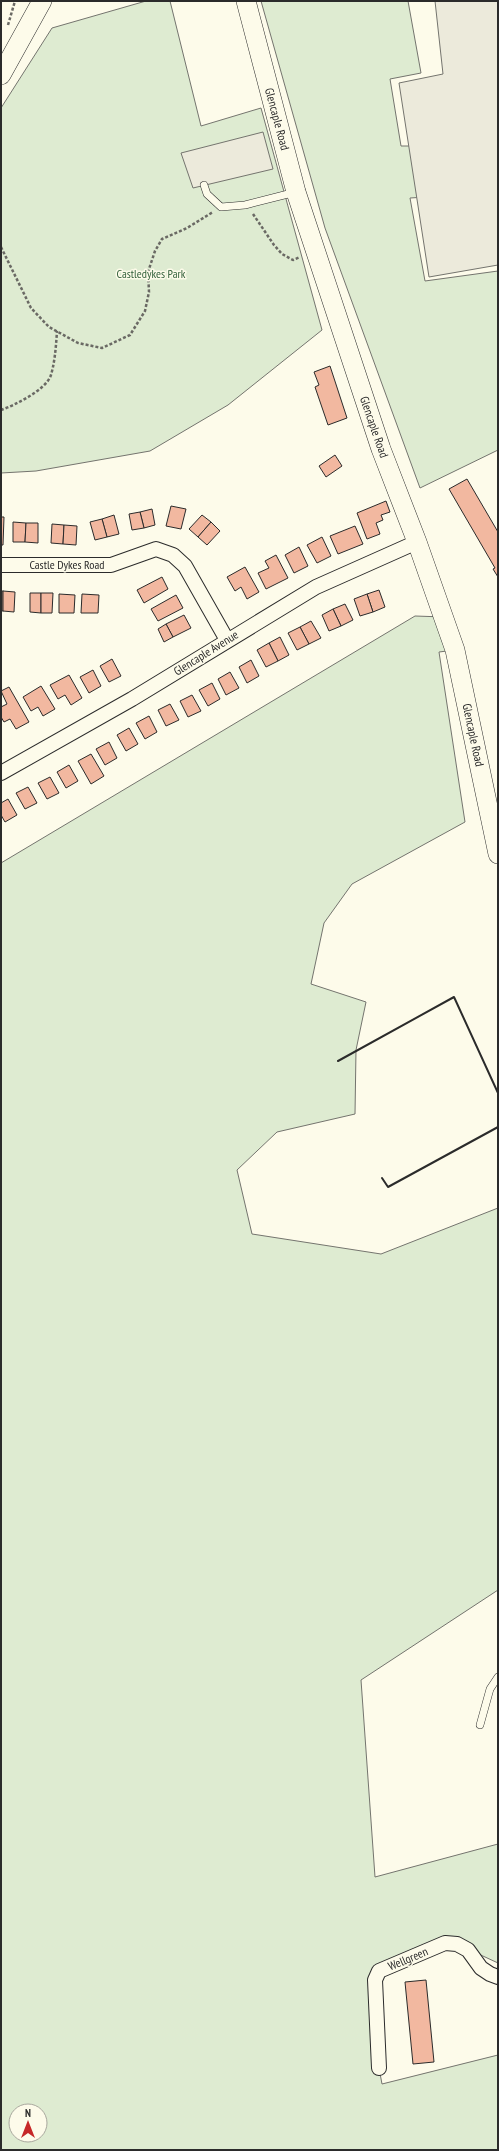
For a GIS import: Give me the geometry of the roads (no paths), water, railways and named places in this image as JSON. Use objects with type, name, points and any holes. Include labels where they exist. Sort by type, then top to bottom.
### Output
[{"type":"main road","points":[[1,75],[42,1]]},
{"type":"main road","name":"Glencaple Road","points":[[246,1],[296,192],[381,448],[417,542],[455,650],[498,854]]},
{"type":"street","name":"Glencaple Avenue","points":[[1,773],[132,699],[316,587],[417,542]]},
{"type":"street","name":"Castle Dykes Road","points":[[1,565],[111,565],[156,549],[173,555],[185,566],[227,640]]},
{"type":"street","name":"Wellgreen","points":[[379,2068],[375,1980],[379,1971],[445,1944],[458,1944],[468,1950],[481,1968],[498,1977]]},
{"type":"lane","points":[[204,185],[207,194],[221,207],[245,205],[296,192]]},
{"type":"lane","points":[[480,1725],[490,1689],[498,1678]]},
{"type":"park label","name":"Castledykes Park","points":[[151,274]]}]
